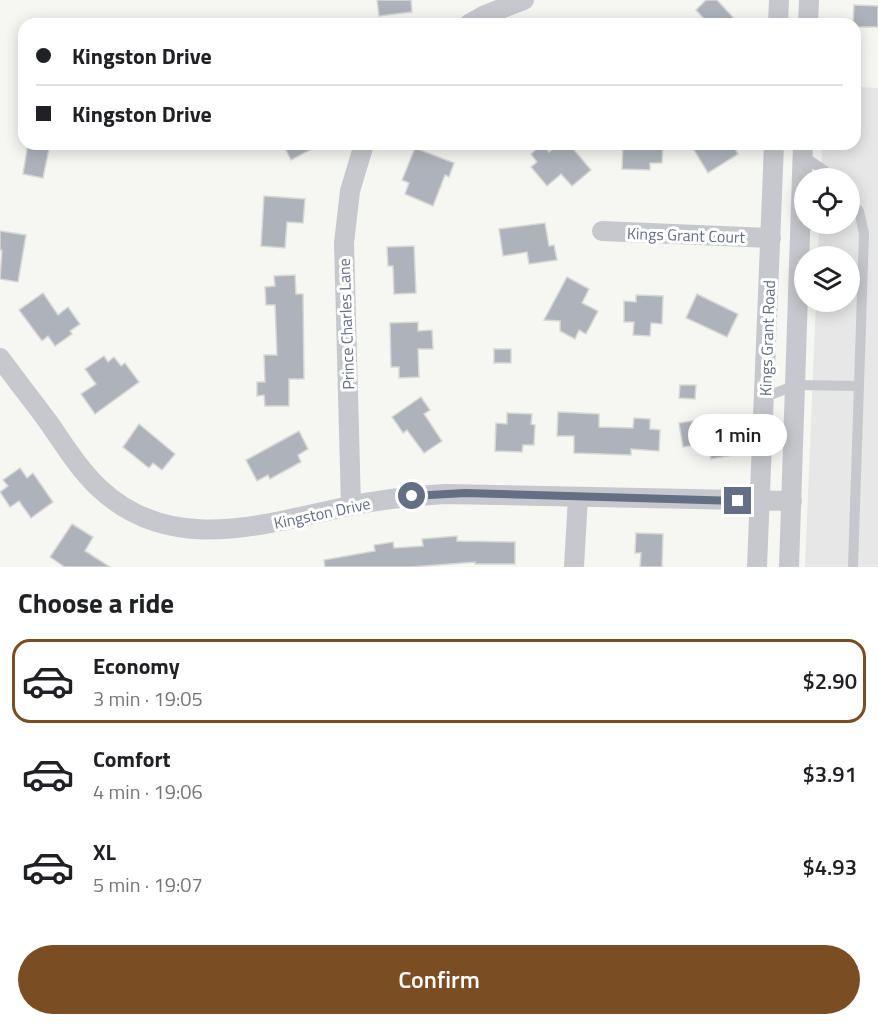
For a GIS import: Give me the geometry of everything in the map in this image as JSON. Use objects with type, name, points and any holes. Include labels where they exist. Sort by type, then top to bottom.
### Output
[{"type":"street","points":[[480,18],[524,0]]},
{"type":"street","points":[[778,18],[779,0]]},
{"type":"street","points":[[808,18],[809,0]]},
{"type":"street","name":"Prince Charles Lane","points":[[351,506],[344,243],[350,192],[362,150]]},
{"type":"street","name":"Kings Grant Road","points":[[757,567],[774,150]]},
{"type":"street","name":"Kings Grant Road","points":[[789,567],[803,150]]},
{"type":"street","name":"Kings Grant Court","points":[[602,231],[771,238]]},
{"type":"street","name":"Kingston Drive","points":[[0,358],[83,471],[101,490],[122,506],[145,518],[170,526],[196,530],[230,530],[395,498],[445,494],[792,501]]},
{"type":"street","points":[[574,567],[578,497]]},
{"type":"lane","points":[[803,150],[822,168]]},
{"type":"lane","points":[[853,567],[863,224],[860,214]]},
{"type":"lane","points":[[765,397],[796,385],[859,386]]},
{"type":"shaded area","points":[[861,87],[878,88],[878,567],[805,567],[816,312],[860,312],[860,246],[818,246],[819,234],[860,234],[860,168],[821,168],[822,150],[861,150]]},
{"type":"building","points":[[377,0],[411,0],[412,12],[379,16]]},
{"type":"building","points":[[706,0],[717,0],[734,18],[703,18],[696,10]]},
{"type":"building","points":[[854,5],[878,6],[878,27],[861,27],[861,18],[853,18]]},
{"type":"building","points":[[27,150],[49,150],[43,178],[23,174]]},
{"type":"building","points":[[286,150],[310,150],[291,160]]},
{"type":"building","points":[[414,150],[420,150],[454,163],[449,177],[445,175],[433,206],[405,194],[409,183],[402,180]]},
{"type":"building","points":[[535,150],[549,152],[574,150],[591,170],[572,186],[561,174],[547,186],[531,167],[537,162],[531,154]]},
{"type":"building","points":[[623,150],[663,150],[662,163],[650,163],[650,170],[622,169]]},
{"type":"building","points":[[694,150],[736,150],[738,154],[708,173]]},
{"type":"building","points":[[264,196],[305,199],[303,223],[287,222],[285,248],[261,246]]},
{"type":"building","points":[[545,223],[549,246],[554,245],[557,260],[529,264],[527,252],[503,256],[499,229]]},
{"type":"building","points":[[0,231],[26,235],[18,282],[0,279],[2,250],[0,250]]},
{"type":"building","points":[[414,246],[416,293],[394,294],[393,266],[388,266],[387,247]]},
{"type":"building","points":[[295,275],[296,294],[303,294],[304,379],[289,379],[289,406],[265,406],[264,395],[257,396],[257,382],[265,382],[264,355],[277,355],[275,305],[266,305],[265,287],[275,286],[274,276]]},
{"type":"building","points":[[567,277],[589,289],[582,303],[598,311],[586,334],[579,330],[575,339],[560,331],[560,321],[544,320]]},
{"type":"building","points":[[43,293],[58,315],[68,307],[80,324],[70,331],[72,334],[55,346],[48,336],[42,341],[19,310]]},
{"type":"building","points":[[697,294],[738,314],[727,337],[686,318]]},
{"type":"building","points":[[636,295],[663,296],[662,324],[651,323],[650,336],[633,335],[634,322],[624,322],[624,301],[636,302]]},
{"type":"building","points":[[418,322],[418,331],[432,330],[433,349],[418,349],[419,377],[399,378],[399,367],[391,367],[390,323]]},
{"type":"building","points":[[494,349],[511,349],[511,363],[494,363]]},
{"type":"building","points":[[104,356],[108,362],[114,357],[121,366],[125,363],[139,382],[95,414],[81,394],[96,384],[85,369]]},
{"type":"building","points":[[680,385],[696,385],[695,399],[679,398]]},
{"type":"building","points":[[421,397],[430,410],[424,414],[442,441],[424,453],[407,430],[403,433],[392,417]]},
{"type":"building","points":[[558,412],[599,414],[599,427],[633,428],[634,418],[650,419],[650,429],[660,430],[659,451],[631,449],[631,455],[574,453],[574,436],[557,436]]},
{"type":"building","points":[[507,413],[532,414],[531,424],[535,425],[534,445],[523,445],[522,452],[495,451],[496,423],[507,424]]},
{"type":"building","points":[[727,415],[734,455],[711,459],[708,443],[683,447],[679,423]]},
{"type":"building","points":[[139,424],[175,454],[162,470],[153,463],[149,468],[123,447]]},
{"type":"building","points":[[299,431],[308,449],[298,455],[301,462],[270,479],[268,475],[257,481],[246,460]]},
{"type":"building","points":[[20,468],[27,478],[33,473],[53,502],[31,518],[19,501],[10,507],[0,492],[8,486],[3,480]]},
{"type":"building","points":[[72,524],[93,537],[85,551],[110,567],[65,567],[50,557]]},
{"type":"building","points":[[636,533],[663,534],[662,567],[640,567],[641,553],[635,553]]},
{"type":"building","points":[[457,536],[457,541],[515,542],[515,564],[475,564],[475,562],[411,567],[325,567],[324,560],[375,551],[374,545],[393,542],[394,548],[423,546],[422,539]]},
{"type":"route","points":[[412,496],[465,493],[738,501]]}]
